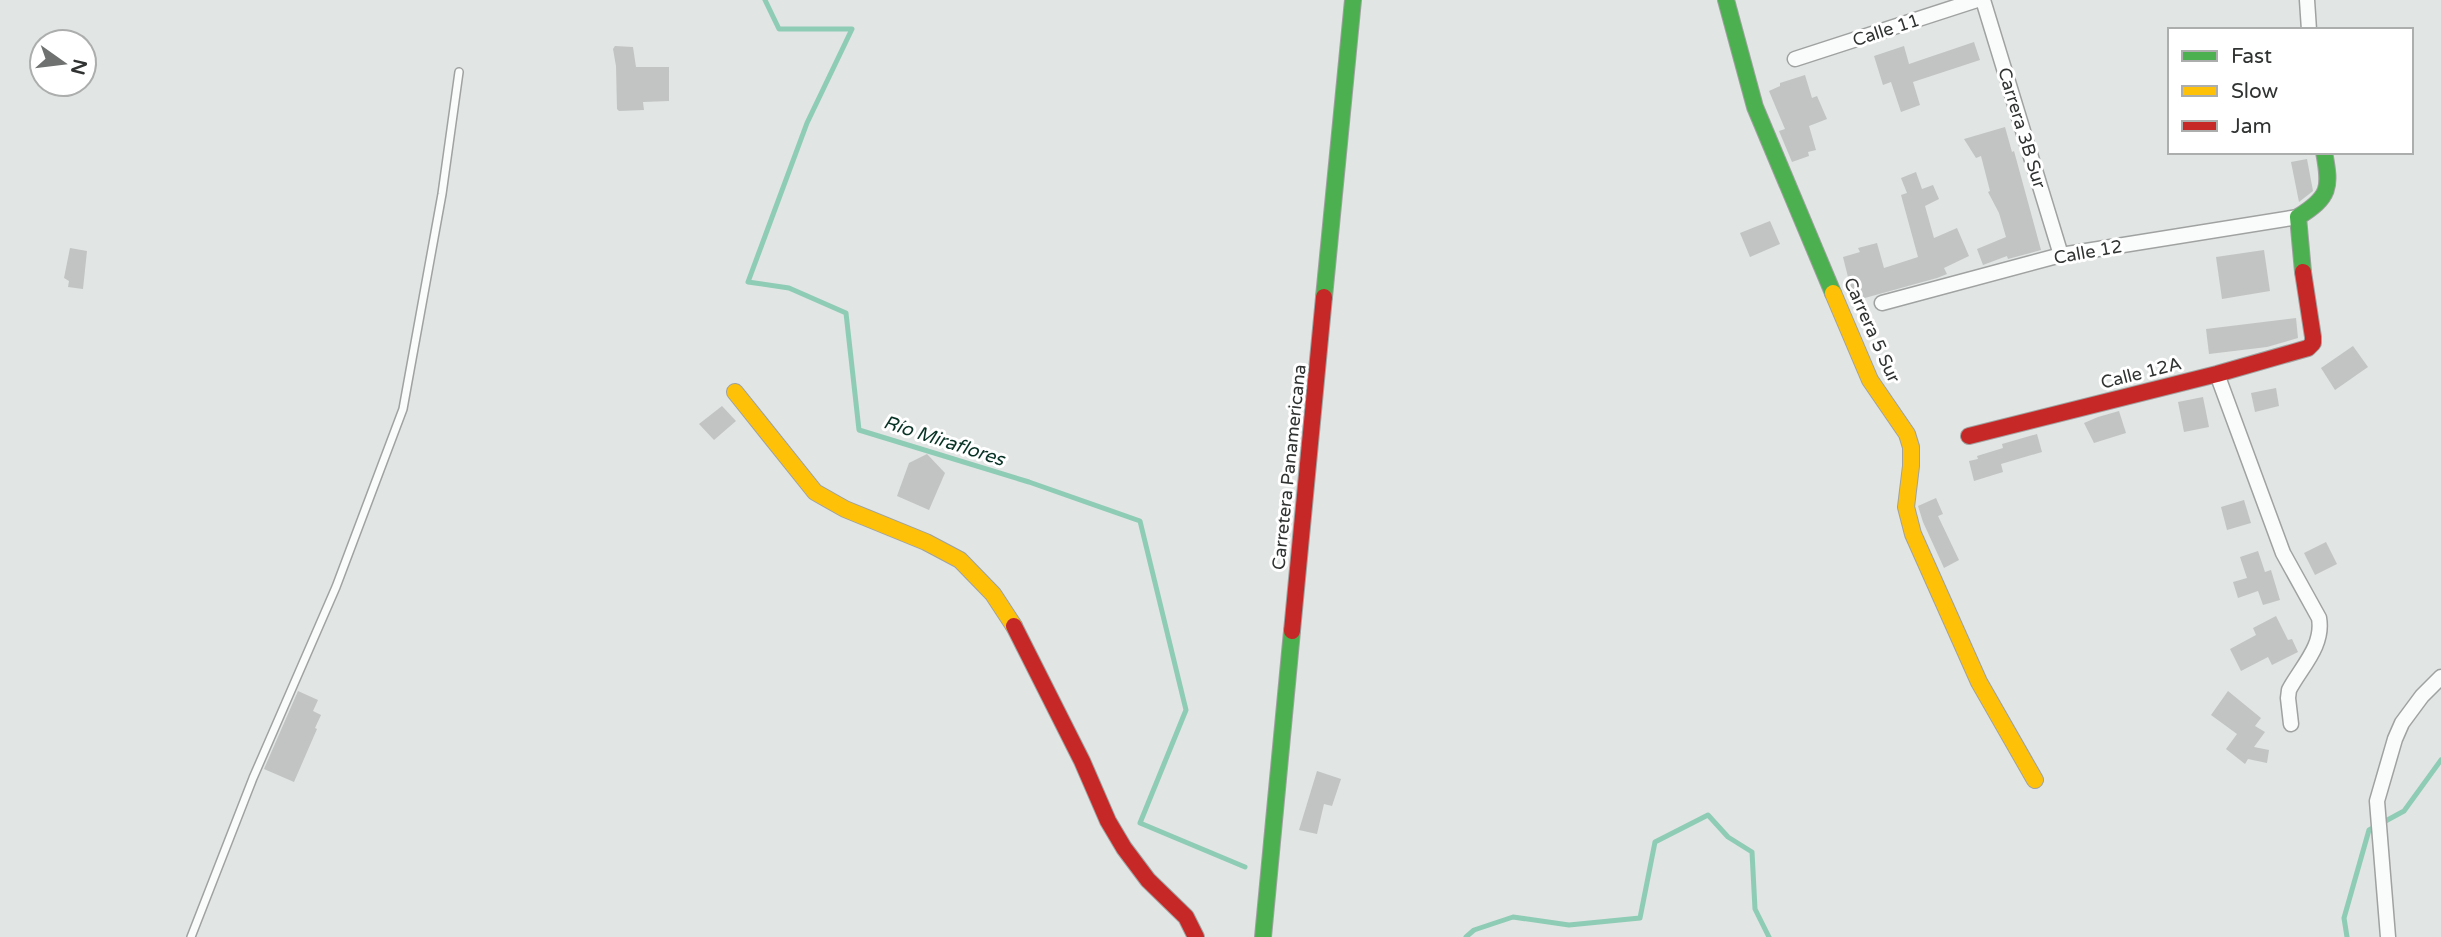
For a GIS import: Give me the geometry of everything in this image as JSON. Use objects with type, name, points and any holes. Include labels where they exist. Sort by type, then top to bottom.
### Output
[{"type":"main road","name":"Carretera Panamericana","points":[[1263,937],[1353,0]]},
{"type":"main road","name":"Carrera 5 Sur","points":[[1726,0],[1755,107],[1870,380],[1907,434],[1911,447],[1911,466],[1906,507],[1913,534],[1979,682],[2035,780]]},
{"type":"main road","points":[[2298,217],[2314,208],[2327,192],[2330,180],[2324,154]]},
{"type":"main road","name":"Calle 12A","points":[[1969,436],[2217,374],[2308,348],[2314,337],[2302,267],[2298,217]]},
{"type":"main road","points":[[735,392],[815,492],[845,509],[926,542],[960,560],[993,594],[1018,631],[1124,848],[1148,880],[1186,917],[1196,937]]},
{"type":"street","name":"Calle 11","points":[[1795,59],[1977,0]]},
{"type":"street","name":"Carrera 3B Sur","points":[[1983,0],[2062,255]]},
{"type":"street","points":[[2307,0],[2309,28]]},
{"type":"street","name":"Calle 12","points":[[1882,303],[2062,255],[2298,217]]},
{"type":"street","points":[[2217,374],[2280,545],[2319,618],[2319,639],[2289,690],[2291,724]]},
{"type":"street","points":[[2388,937],[2377,801],[2402,723],[2422,696],[2441,677]]},
{"type":"lane","points":[[191,937],[253,778],[336,587],[403,409],[442,194],[459,72]]},
{"type":"building","points":[[1974,42],[1980,60],[1913,82],[1920,105],[1901,112],[1891,82],[1883,85],[1874,56],[1904,46],[1909,64]]},
{"type":"building","points":[[615,46],[633,47],[636,67],[669,67],[669,101],[643,102],[644,110],[617,109]]},
{"type":"building","points":[[1805,75],[1812,98],[1817,96],[1827,119],[1809,126],[1816,150],[1808,152],[1809,156],[1792,162],[1779,131],[1785,129],[1769,91],[1780,86],[1780,83]]},
{"type":"building","points":[[2005,127],[2041,250],[2008,259],[2007,256],[1983,265],[1977,249],[2006,237],[1999,213],[1988,192],[1990,191],[1981,156],[1976,158],[1964,139]]},
{"type":"building","points":[[2307,159],[2313,191],[2299,202],[2291,162]]},
{"type":"building","points":[[1916,172],[1922,189],[1933,185],[1939,199],[1925,206],[1934,238],[1957,228],[1969,256],[1944,268],[1947,274],[1937,278],[1854,301],[1843,257],[1860,252],[1858,248],[1877,243],[1884,268],[1918,257],[1901,195],[1907,193],[1901,178]]},
{"type":"building","points":[[1770,221],[1780,244],[1750,257],[1740,233]]},
{"type":"building","points":[[70,248],[87,251],[83,289],[68,287],[69,281],[64,278]]},
{"type":"building","points":[[2264,250],[2270,291],[2222,299],[2216,257]]},
{"type":"building","points":[[2296,318],[2298,338],[2267,347],[2209,354],[2206,329]]},
{"type":"building","points":[[2353,346],[2368,367],[2335,390],[2321,368]]},
{"type":"building","points":[[2276,388],[2279,406],[2255,412],[2251,393]]},
{"type":"building","points":[[2203,397],[2209,427],[2184,432],[2178,402]]},
{"type":"building","points":[[722,406],[736,421],[714,440],[699,424]]},
{"type":"building","points":[[2119,411],[2126,433],[2094,443],[2084,423]]},
{"type":"building","points":[[2037,434],[2042,452],[2001,464],[2003,472],[1974,481],[1969,461],[2003,448],[2002,444]]},
{"type":"building","points":[[927,454],[945,473],[929,510],[897,496],[909,463]]},
{"type":"building","points":[[1936,498],[1943,514],[1938,516],[1959,560],[1944,568],[1918,506]]},
{"type":"building","points":[[2244,500],[2251,523],[2227,530],[2221,507]]},
{"type":"building","points":[[2326,542],[2337,564],[2315,575],[2304,553]]},
{"type":"building","points":[[2258,551],[2265,572],[2271,570],[2280,600],[2263,605],[2258,591],[2238,598],[2233,582],[2247,578],[2240,557]]},
{"type":"building","points":[[2276,616],[2288,640],[2292,639],[2298,652],[2272,665],[2268,657],[2241,671],[2230,649],[2256,635],[2253,628]]},
{"type":"building","points":[[298,691],[318,700],[313,711],[321,715],[294,782],[264,769]]},
{"type":"building","points":[[2228,691],[2261,718],[2255,726],[2265,732],[2254,747],[2269,750],[2267,763],[2248,759],[2245,764],[2226,749],[2237,734],[2211,715]]},
{"type":"building","points":[[1317,771],[1341,779],[1332,806],[1324,804],[1317,834],[1299,830]]},
{"type":"waterway","name":"Río Miraflores","points":[[765,0],[779,29],[852,29],[807,123],[748,282],[789,288],[846,313],[859,430],[1029,482],[1140,521],[1186,710],[1140,823],[1245,867]]},
{"type":"waterway","points":[[2347,937],[2344,918],[2369,830],[2404,811],[2441,760]]},
{"type":"waterway","points":[[1466,937],[1474,930],[1513,917],[1569,925],[1640,918],[1655,842],[1708,815],[1728,837],[1752,852],[1755,909],[1769,937]]},
{"type":"traffic: fast","points":[[1324,297],[1353,0]]},
{"type":"traffic: fast","points":[[1726,0],[1755,107],[1833,293]]},
{"type":"traffic: fast","points":[[2303,272],[2298,217],[2317,203],[2326,190],[2324,154]]},
{"type":"traffic: fast","points":[[1263,937],[1292,631]]},
{"type":"traffic: slow","points":[[1833,293],[1870,380],[1907,434],[1911,447],[1911,466],[1906,507],[1913,534],[1979,682],[2035,780]]},
{"type":"traffic: slow","points":[[735,392],[815,492],[845,509],[926,542],[960,560],[993,594],[1014,626]]},
{"type":"traffic: jam","points":[[1969,436],[2217,374],[2308,348],[2313,343],[2313,337],[2303,272]]},
{"type":"traffic: jam","points":[[1292,631],[1324,297]]},
{"type":"traffic: jam","points":[[1014,626],[1082,761],[1108,821],[1148,880],[1186,917],[1196,937]]}]
